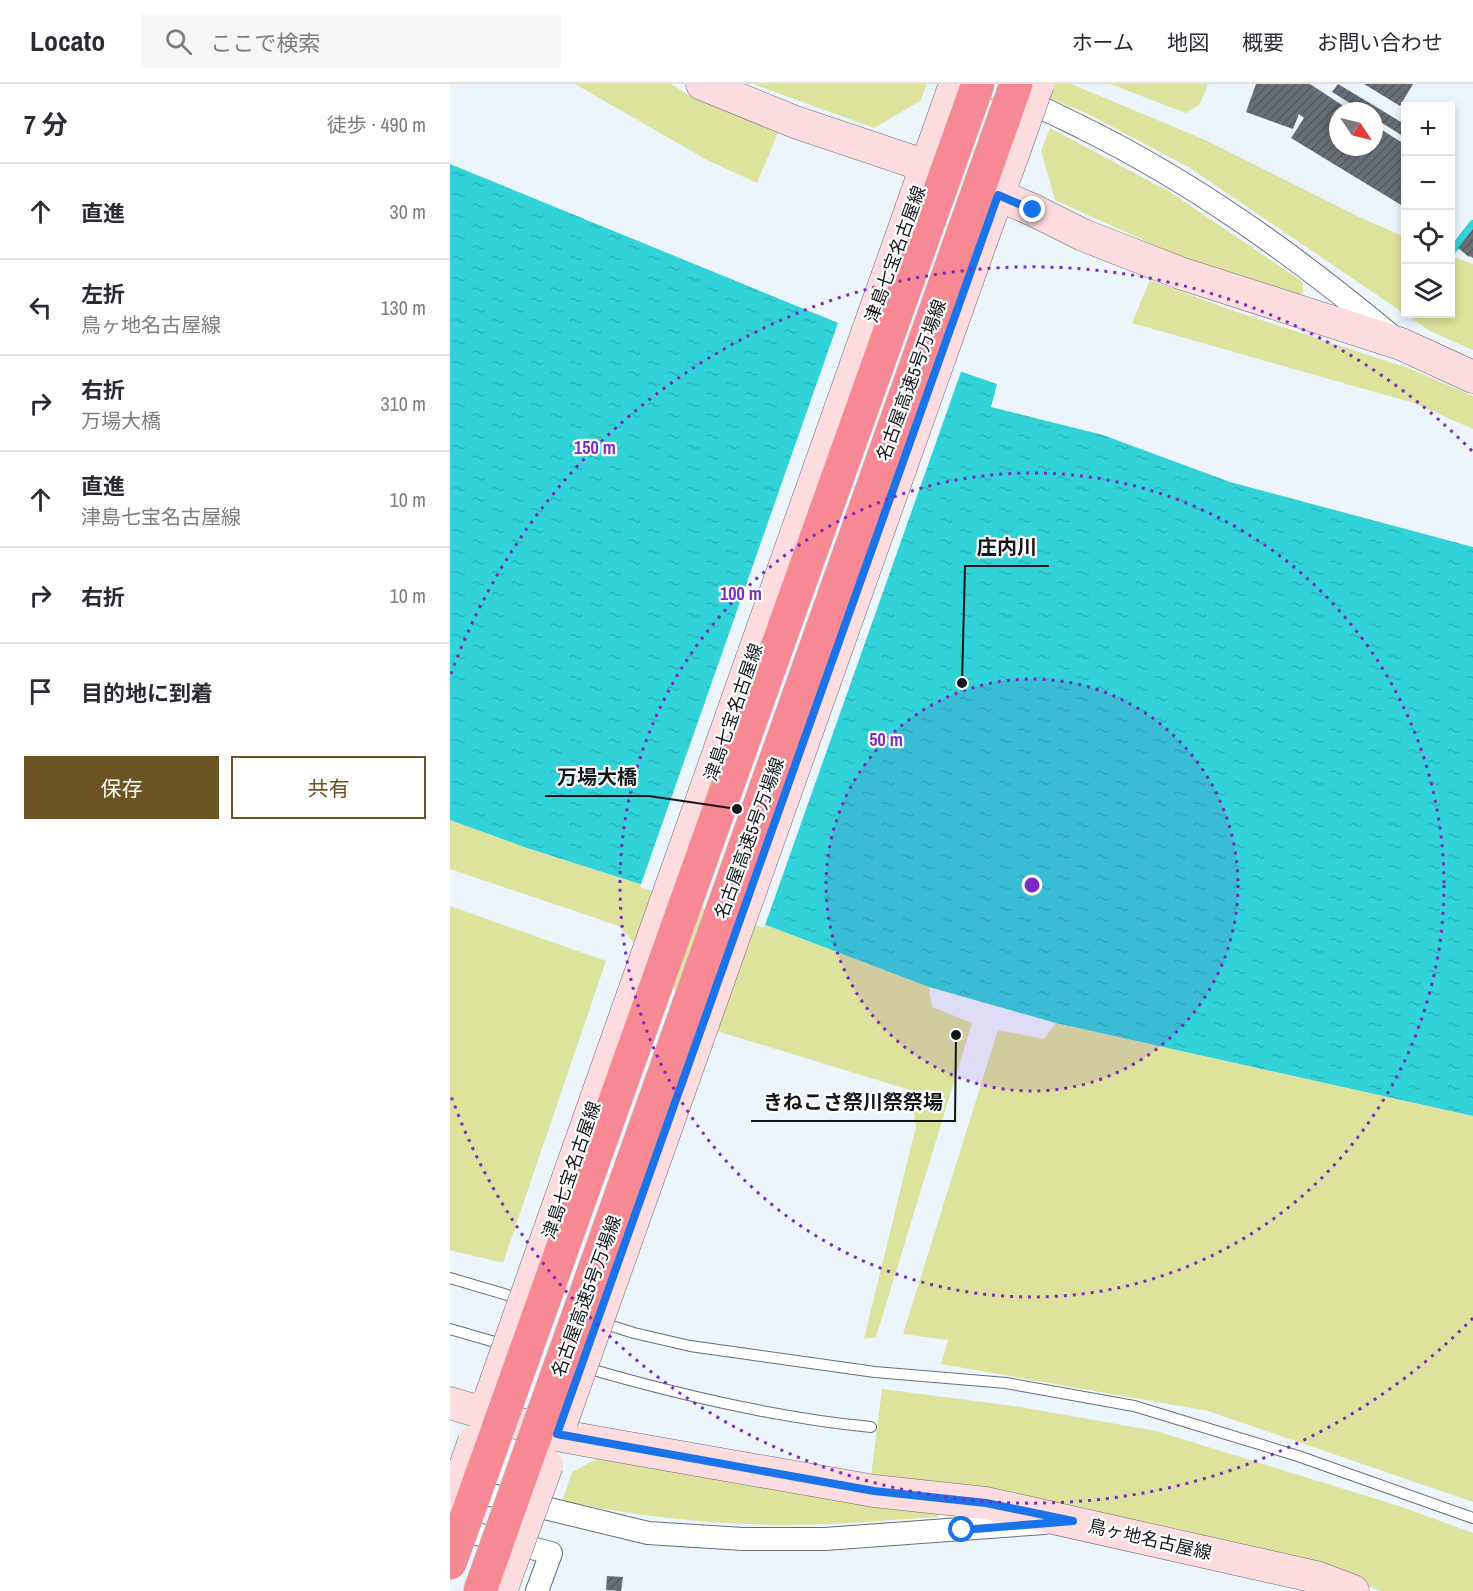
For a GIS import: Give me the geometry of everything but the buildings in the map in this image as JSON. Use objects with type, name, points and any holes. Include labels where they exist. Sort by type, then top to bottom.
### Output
[{"type":"highway","name":"名古屋高速5号万場線","points":[[450,1563],[978,84]]},
{"type":"highway","name":"名古屋高速5号万場線","points":[[480,1591],[1016,84]]},
{"type":"main road","points":[[702,84],[795,122],[926,165]]},
{"type":"main road","name":"津島七宝名古屋線","points":[[450,1509],[955,84]]},
{"type":"main road","points":[[501,1591],[1038,84]]},
{"type":"main road","points":[[998,195],[1083,235],[1180,273],[1401,344],[1473,377]]},
{"type":"main road","name":"鳥ヶ地名古屋線","points":[[450,1403],[483,1418],[560,1428],[874,1491],[986,1503],[1073,1521],[1316,1577],[1353,1591]]},
{"type":"street","points":[[982,84],[1015,94],[1156,166],[1228,212],[1328,283],[1401,344]]},
{"type":"street","points":[[450,1485],[648,1533],[743,1539],[825,1539],[1073,1521]]},
{"type":"street","points":[[450,1527],[551,1553],[537,1591]]},
{"type":"lane","points":[[450,1278],[634,1333],[690,1346],[875,1372],[1006,1383],[1134,1406],[1298,1456],[1473,1518]]},
{"type":"lane","points":[[450,1329],[539,1355]]},
{"type":"lane","points":[[551,1358],[652,1387],[806,1419],[870,1427]]},
{"type":"green space","points":[[575,84],[671,84],[690,96],[780,128],[757,183],[709,161]]},
{"type":"green space","points":[[753,84],[927,84],[920,101],[874,128]]},
{"type":"green space","points":[[1016,84],[1071,84],[1205,140],[1359,217],[1401,235],[1401,311],[1190,168],[1088,114]]},
{"type":"green space","points":[[1110,84],[1208,84],[1200,104],[1186,113]]},
{"type":"green space","points":[[1050,128],[1170,192],[1303,282],[1303,293],[1294,299],[1192,262],[1055,200],[1041,151]]},
{"type":"green space","points":[[1455,257],[1473,264],[1473,350],[1430,331],[1411,318],[1455,318]]},
{"type":"green space","points":[[1150,280],[1234,311],[1411,369],[1473,396],[1473,429],[1414,403],[1132,323]]},
{"type":"green space","points":[[450,820],[527,848],[750,919],[929,987],[932,1007],[972,1023],[876,1337],[864,1339],[916,1126],[910,1090],[710,1029],[619,926],[450,869]]},
{"type":"green space","points":[[450,906],[606,961],[503,1263],[450,1250]]},
{"type":"green space","points":[[1056,1023],[1473,1116],[1473,1502],[1208,1411],[941,1364],[948,1340],[903,1334],[998,1030],[1044,1039]]},
{"type":"green space","points":[[882,1389],[1014,1406],[1156,1431],[1402,1507],[1473,1533],[1473,1591],[1382,1591],[1188,1531],[1023,1496],[871,1476]]},
{"type":"green space","points":[[606,1454],[936,1510],[938,1517],[824,1524],[758,1525],[674,1519],[562,1501],[572,1472]]},
{"type":"water","points":[[450,164],[936,363],[997,384],[991,407],[1103,435],[1230,482],[1473,547],[1473,1116],[1056,1023],[929,987],[750,919],[527,848],[450,820]]},
{"type":"pier","points":[[839,320],[962,369],[764,928],[640,887]]},
{"type":"waterway","points":[[1455,247],[1473,224]]},
{"type":"place","name":"庄内川","points":[[962,683]]},
{"type":"place","name":"万場大橋","points":[[737,809]]},
{"type":"place","name":"きねこさ祭川祭祭場","points":[[956,1035]]},
{"type":"route","points":[[962,1530],[1073,1521],[986,1503],[874,1491],[557,1434],[998,195],[1033,210]]}]
